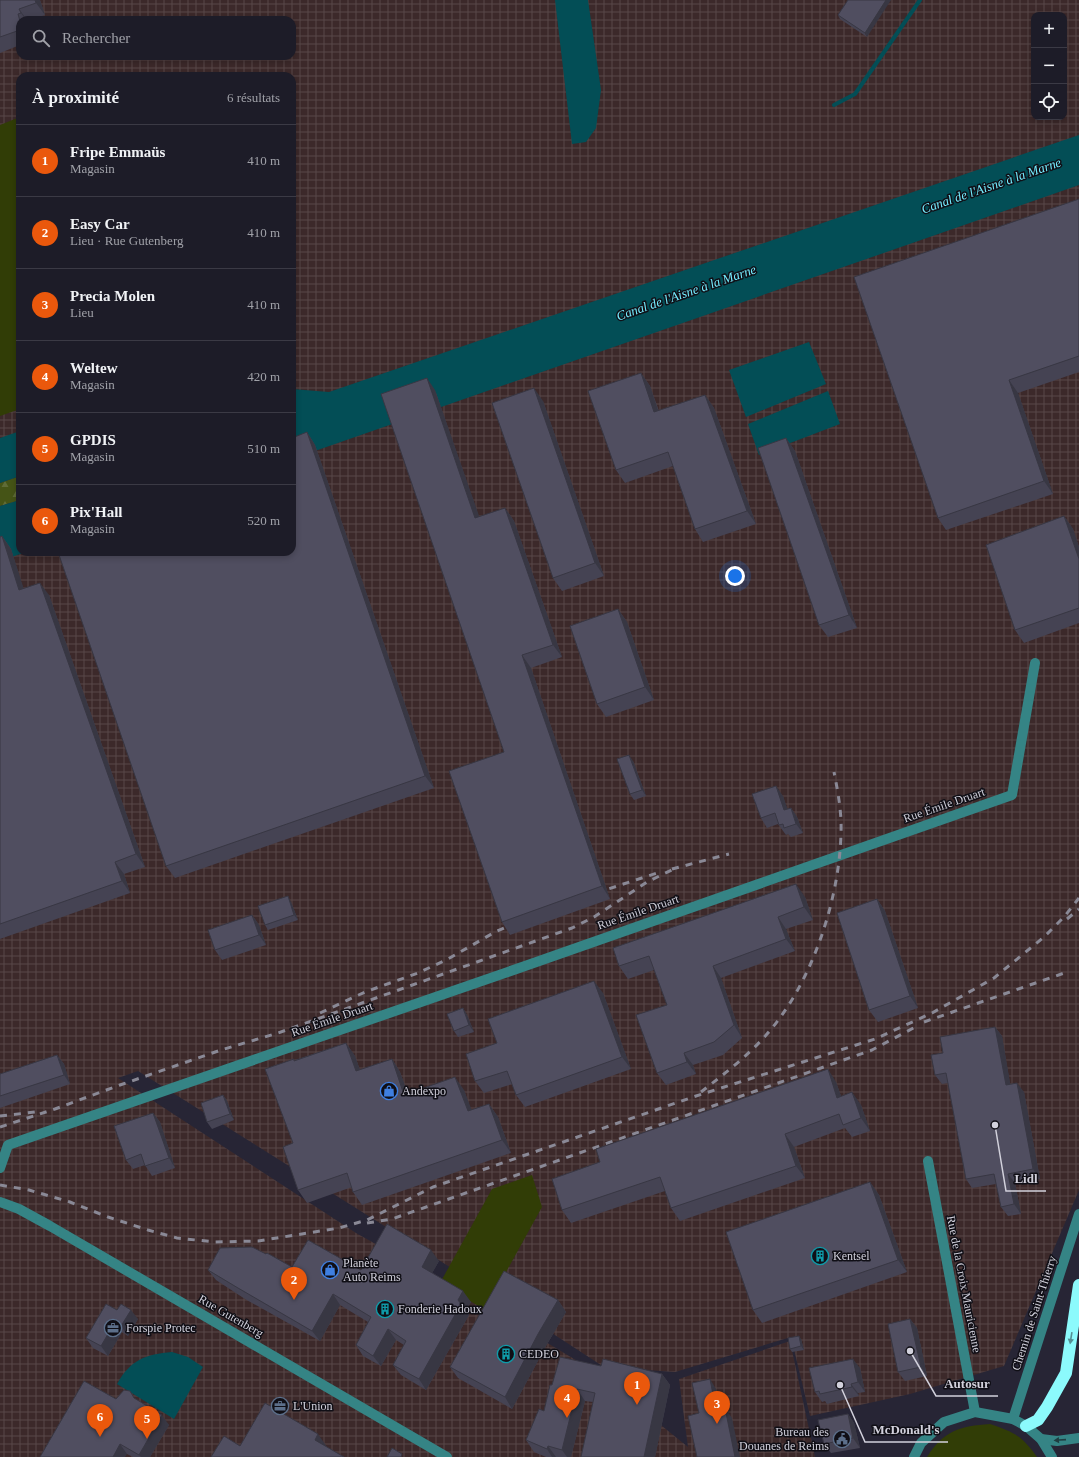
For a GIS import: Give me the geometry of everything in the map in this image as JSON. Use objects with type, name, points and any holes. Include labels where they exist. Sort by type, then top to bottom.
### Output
[{"type":"highway","points":[[1026,1426],[1038,1420],[1066,1374],[1079,1285]]},
{"type":"street","name":"Rue Émile Druart","points":[[0,1168],[8,1145],[517,969],[1012,795],[1035,663]]},
{"type":"street","name":"Rue de la Croix Mauricienne","points":[[928,1161],[975,1412]]},
{"type":"street","name":"Rue Gutenberg","points":[[0,1202],[19,1209],[50,1226],[447,1457]]},
{"type":"street","name":"Chemin de Saint-Thierry","points":[[1013,1419],[1079,1214]]},
{"type":"street","points":[[914,1457],[921,1443],[944,1422],[975,1412],[1013,1419],[1026,1426],[1041,1440],[1052,1457]]},
{"type":"street","points":[[1041,1440],[1057,1441],[1079,1438]]},
{"type":"shaded area","points":[[0,0],[1079,0],[1079,1190],[1004,1366],[910,1394],[810,1416],[791,1337],[675,1372],[604,1367],[472,1281],[138,1071],[118,1078],[356,1233],[476,1300],[594,1371],[688,1447],[679,1379],[790,1341],[815,1457],[0,1457]]},
{"type":"shaded area","points":[[16,119],[16,410],[0,416],[0,125]]},
{"type":"shaded area","points":[[532,1175],[542,1207],[485,1310],[440,1283],[492,1189]]},
{"type":"shaded area","points":[[990,1424],[1011,1432],[1022,1439],[1037,1457],[927,1457],[939,1441],[953,1432],[970,1426]]},
{"type":"green space","points":[[16,477],[16,501],[0,506],[0,483]]},
{"type":"water","points":[[555,0],[588,0],[601,90],[596,128],[586,142],[572,144]]},
{"type":"water","name":"Canal de l'Aisne à la Marne","points":[[1079,135],[1079,185],[296,458],[296,389],[329,392]]},
{"type":"water","points":[[809,342],[826,384],[746,417],[729,370]]},
{"type":"water","points":[[828,391],[840,424],[759,455],[748,424]]},
{"type":"water","points":[[16,432],[16,477],[0,483],[0,438]]},
{"type":"water","points":[[16,501],[16,555],[0,561],[0,506]]},
{"type":"water","points":[[172,1352],[188,1357],[203,1367],[174,1419],[117,1384],[127,1369],[133,1364],[154,1354]]},
{"type":"building","points":[[0,0],[35,0],[36,3],[19,9],[21,13],[18,14],[19,16],[16,16],[16,31],[0,37]]},
{"type":"building","points":[[848,0],[886,0],[865,33],[838,15]]},
{"type":"building","points":[[1079,199],[1079,356],[1009,380],[1044,481],[938,518],[854,277]]},
{"type":"building","points":[[641,373],[654,412],[705,395],[747,511],[695,529],[668,452],[616,470],[588,391]]},
{"type":"building","points":[[427,378],[475,518],[505,508],[553,645],[522,655],[602,886],[502,922],[449,771],[504,752],[381,394]]},
{"type":"building","points":[[534,388],[595,563],[553,578],[492,403]]},
{"type":"building","points":[[307,432],[425,776],[166,866],[59,556],[296,556],[296,436]]},
{"type":"building","points":[[786,438],[849,615],[819,625],[758,448]]},
{"type":"building","points":[[1064,516],[1079,559],[1079,608],[1015,630],[986,545]]},
{"type":"building","points":[[2,536],[19,590],[40,583],[136,854],[115,862],[122,881],[0,924],[0,537]]},
{"type":"building","points":[[618,609],[645,687],[597,704],[570,626]]},
{"type":"building","points":[[629,755],[642,790],[630,794],[617,759]]},
{"type":"building","points":[[776,786],[784,810],[791,808],[796,824],[784,828],[783,824],[779,825],[775,813],[761,818],[752,794]]},
{"type":"building","points":[[796,884],[804,907],[778,917],[786,939],[713,966],[734,1025],[714,1042],[684,1053],[687,1062],[657,1073],[636,1015],[667,1005],[649,956],[619,966],[613,948]]},
{"type":"building","points":[[288,896],[294,915],[265,925],[258,906]]},
{"type":"building","points":[[877,899],[910,996],[869,1010],[837,913]]},
{"type":"building","points":[[252,915],[259,935],[215,950],[208,930]]},
{"type":"building","points":[[594,981],[622,1057],[516,1095],[507,1071],[475,1081],[466,1054],[497,1043],[488,1019]]},
{"type":"building","points":[[463,1008],[469,1025],[454,1031],[447,1014]]},
{"type":"building","points":[[995,1027],[1006,1085],[1017,1083],[1033,1169],[1008,1174],[1014,1204],[1001,1207],[994,1174],[966,1179],[946,1073],[935,1075],[931,1055],[943,1053],[940,1037]]},
{"type":"building","points":[[346,1043],[356,1071],[392,1059],[404,1095],[455,1077],[468,1111],[489,1104],[502,1140],[353,1192],[347,1173],[298,1190],[283,1147],[293,1143],[265,1069],[294,1059],[294,1061]]},
{"type":"building","points":[[57,1055],[64,1075],[0,1096],[0,1074]]},
{"type":"building","points":[[828,1069],[837,1098],[852,1092],[861,1118],[843,1125],[839,1114],[785,1134],[796,1166],[671,1208],[660,1177],[562,1210],[552,1179],[600,1162],[596,1149]]},
{"type":"building","points":[[223,1095],[230,1114],[207,1122],[201,1103]]},
{"type":"building","points":[[153,1113],[169,1158],[145,1166],[141,1154],[126,1160],[114,1126]]},
{"type":"building","name":"Kentsel","points":[[870,1182],[898,1260],[753,1310],[726,1232]]},
{"type":"building","points":[[387,1224],[431,1250],[422,1267],[463,1291],[458,1300],[461,1304],[419,1379],[393,1365],[406,1341],[388,1329],[373,1356],[356,1345],[371,1317],[333,1294],[312,1331],[208,1270],[220,1248],[252,1247],[266,1254],[267,1253],[292,1267],[308,1240],[361,1270]]},
{"type":"building","points":[[504,1271],[558,1300],[538,1334],[505,1397],[450,1367]]},
{"type":"building","points":[[106,1304],[117,1310],[121,1304],[131,1310],[121,1326],[115,1322],[101,1346],[86,1338]]},
{"type":"building","points":[[910,1319],[921,1367],[898,1372],[888,1324]]},
{"type":"building","points":[[799,1336],[801,1346],[790,1349],[788,1338]]},
{"type":"building","points":[[560,1357],[601,1366],[603,1359],[662,1374],[644,1457],[581,1457],[595,1393],[577,1389],[562,1450],[548,1446],[547,1449],[526,1440],[539,1409],[544,1411],[550,1385],[552,1385]]},
{"type":"building","points":[[853,1359],[858,1382],[851,1384],[852,1387],[820,1394],[819,1391],[815,1392],[809,1368]]},
{"type":"building","points":[[710,1379],[716,1410],[725,1408],[735,1457],[697,1457],[688,1416],[699,1413],[692,1383]]},
{"type":"building","points":[[84,1381],[116,1399],[124,1390],[130,1391],[134,1398],[162,1415],[139,1455],[120,1444],[113,1457],[40,1457]]},
{"type":"building","points":[[265,1403],[318,1434],[315,1440],[344,1457],[211,1457],[224,1436],[240,1446]]},
{"type":"building","points":[[848,1414],[853,1438],[824,1444],[818,1420]]},
{"type":"building","points":[[392,1448],[402,1454],[401,1457],[387,1457]]},
{"type":"waterway","points":[[834,105],[855,94],[920,0]]},
{"type":"railway","points":[[701,1092],[727,1072],[767,1034],[784,1012],[799,988],[812,961],[831,904],[837,876],[841,814],[834,772]]},
{"type":"railway","points":[[672,869],[729,854]]},
{"type":"railway","points":[[0,1127],[221,1050],[278,1033],[572,928],[594,917],[647,882],[678,867]]},
{"type":"railway","points":[[596,893],[657,873]]},
{"type":"railway","points":[[0,1185],[29,1190],[70,1202],[108,1217],[177,1238],[215,1242],[258,1241],[339,1228],[367,1220],[433,1187],[696,1096],[875,1039],[932,1013],[994,978],[1044,937],[1064,917],[1079,898]]},
{"type":"railway","points":[[1067,919],[1079,909]]},
{"type":"railway","points":[[320,1013],[365,992],[418,973],[448,959],[495,932],[515,923]]},
{"type":"railway","points":[[924,1022],[1067,972]]},
{"type":"railway","points":[[367,1223],[392,1219],[872,1050],[919,1025]]},
{"type":"railway","points":[[0,1116],[35,1112]]},
{"type":"place","name":"Andexpo","points":[[389,1091]]},
{"type":"place","name":"Lidl","points":[[995,1125]]},
{"type":"place","name":"Kentsel","points":[[820,1256]]},
{"type":"place","name":"Planète Auto Reims","points":[[330,1270]]},
{"type":"place","name":"Easy Car","points":[[294,1300]]},
{"type":"place","name":"Fonderie Hadoux","points":[[385,1309]]},
{"type":"place","name":"Forspie Protec","points":[[113,1328]]},
{"type":"place","name":"Autosur","points":[[910,1351]]},
{"type":"place","name":"CEDEO","points":[[506,1354]]},
{"type":"place","name":"McDonald's","points":[[840,1385]]},
{"type":"place","name":"Fripe Emmaüs","points":[[637,1405]]},
{"type":"place","name":"L'Union","points":[[280,1406]]},
{"type":"place","name":"Weltew","points":[[567,1418]]},
{"type":"place","name":"Precia Molen","points":[[717,1424]]},
{"type":"place","name":"Pix'Hall","points":[[100,1437]]},
{"type":"place","name":"GPDIS","points":[[147,1439]]},
{"type":"place","name":"Bureau des Douanes de Reims","points":[[842,1439]]}]
